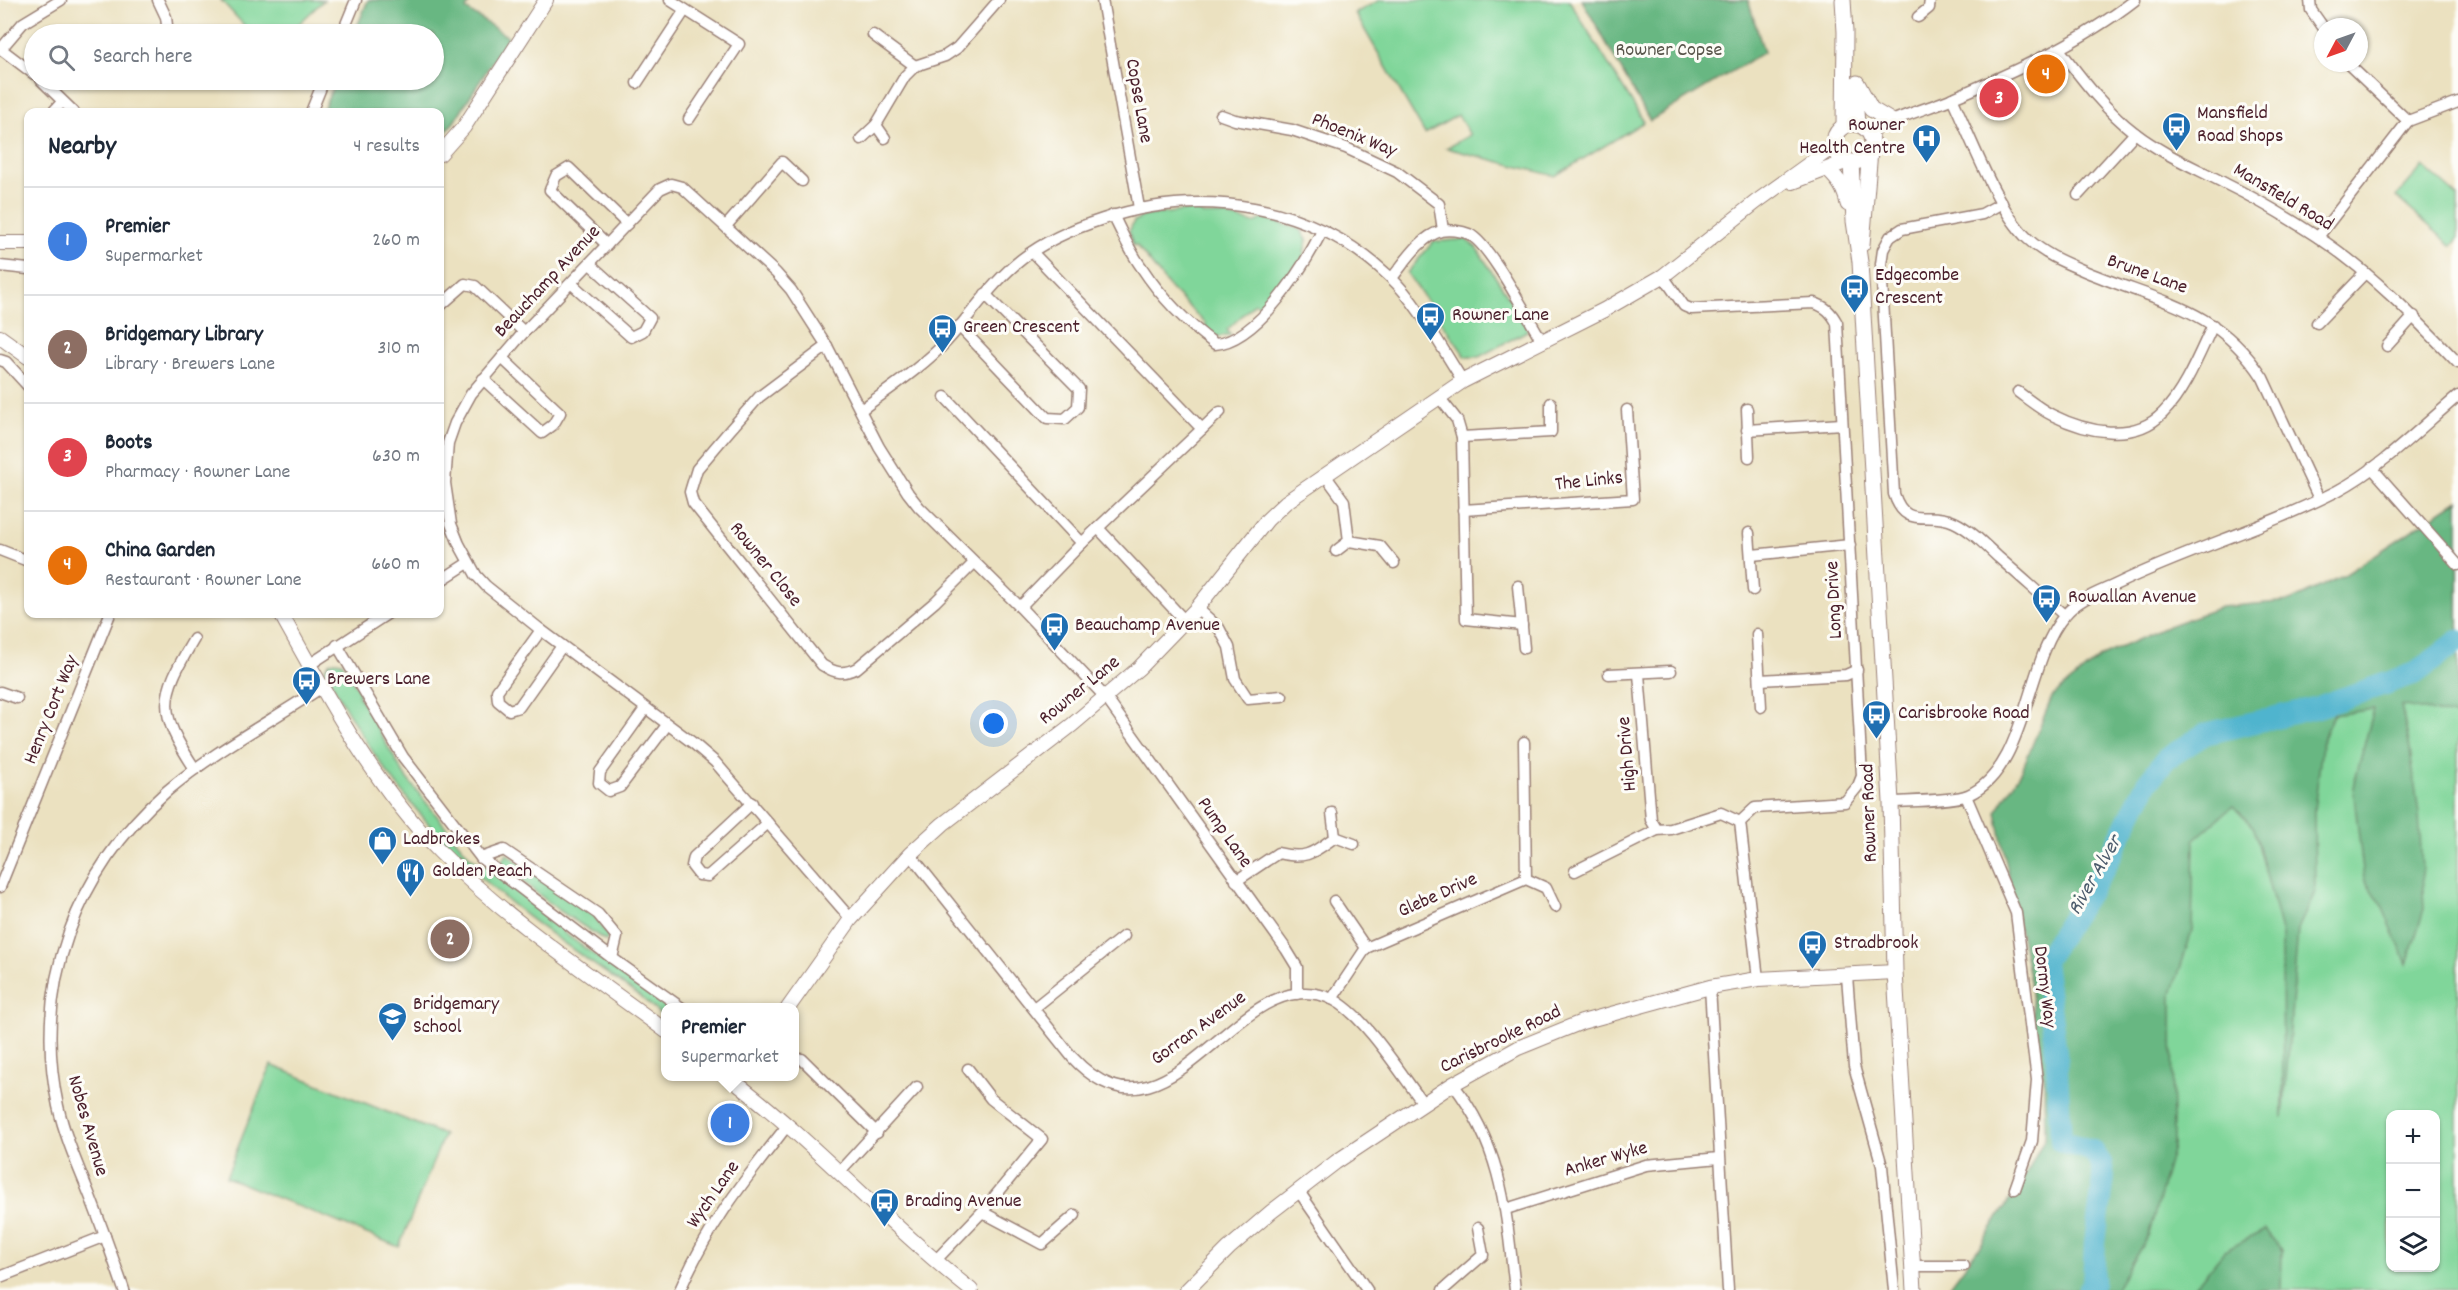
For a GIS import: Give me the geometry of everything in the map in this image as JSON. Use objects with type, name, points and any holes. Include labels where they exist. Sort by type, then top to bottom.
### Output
[{"type":"main road","points":[[1843,0],[1850,125]]},
{"type":"main road","points":[[1845,32],[1859,87],[1871,109],[1891,121]]},
{"type":"main road","points":[[1850,125],[1852,66]]},
{"type":"main road","points":[[1850,125],[1869,134],[1872,146],[1863,160],[1850,162],[1839,156],[1834,146],[1836,134],[1850,125]]},
{"type":"main road","name":"Rowner Road","points":[[1860,262],[1866,222],[1870,151]]},
{"type":"main road","name":"Rowner Road","points":[[1850,162],[1854,221],[1860,262],[1891,802],[1895,972],[1914,1290]]},
{"type":"main road","points":[[1828,170],[1838,178],[1845,190],[1854,221]]},
{"type":"street","points":[[24,67],[0,49],[23,22],[61,0]]},
{"type":"street","points":[[158,0],[167,24]]},
{"type":"street","points":[[346,24],[356,0]]},
{"type":"street","points":[[444,150],[464,127],[546,0]]},
{"type":"street","points":[[670,0],[739,44],[689,119]]},
{"type":"street","points":[[861,138],[876,125],[905,76],[915,66],[945,56],[957,48],[999,0]]},
{"type":"street","name":"Copse Lane","points":[[1102,0],[1139,208]]},
{"type":"street","points":[[1918,17],[1929,8],[1930,0]]},
{"type":"street","points":[[2310,0],[2311,10],[2317,18]]},
{"type":"street","points":[[1869,134],[1891,121],[1952,98],[2059,49],[2130,2]]},
{"type":"street","points":[[637,83],[685,10]]},
{"type":"street","points":[[873,35],[915,66]]},
{"type":"street","name":"Mansfield Road","points":[[2059,49],[2108,109],[2136,133],[2177,159],[2255,198],[2318,237],[2365,273],[2414,316],[2458,363]]},
{"type":"street","points":[[2356,72],[2408,121]]},
{"type":"street","points":[[51,90],[69,108]]},
{"type":"street","points":[[313,108],[320,90]]},
{"type":"street","name":"Brune Lane","points":[[1952,98],[2002,204],[2026,237],[2056,259],[2186,308],[2213,325],[2252,360],[2263,378],[2319,499]]},
{"type":"street","points":[[57,108],[62,102]]},
{"type":"street","points":[[2318,237],[2408,121],[2458,102]]},
{"type":"street","name":"Phoenix Way","points":[[1221,115],[1235,120],[1292,130],[1346,148],[1397,172],[1439,204],[1443,230]]},
{"type":"street","points":[[876,125],[885,138]]},
{"type":"street","points":[[2078,195],[2136,133]]},
{"type":"street","name":"Rowner Lane","points":[[791,1003],[850,919],[910,854],[943,824],[1106,698],[1139,668],[1197,608],[1266,520],[1286,502],[1463,381],[1604,310],[1663,276],[1834,146]]},
{"type":"street","points":[[726,226],[782,162],[802,181]]},
{"type":"street","name":"Rowner Lane","points":[[1775,189],[1850,162]]},
{"type":"street","points":[[608,245],[550,190],[556,176],[569,168],[627,224]]},
{"type":"street","name":"Beauchamp Avenue","points":[[850,919],[715,762],[486,586],[468,563],[451,524],[445,483],[444,442],[462,408],[483,379],[524,332],[660,189],[671,184],[682,186],[791,290],[827,346],[879,447],[919,507],[1020,607],[1106,698]]},
{"type":"street","points":[[861,410],[926,360],[959,326],[985,294],[1032,252],[1062,235],[1113,215],[1175,202],[1241,205],[1288,216],[1322,231],[1372,262],[1392,278],[1407,297],[1463,381]]},
{"type":"street","points":[[2002,204],[1974,216],[1902,229],[1890,237],[1883,250],[1881,264],[1894,494],[1897,504],[1906,514],[1914,518],[1941,517],[1956,522],[2064,615]]},
{"type":"street","points":[[1113,215],[1140,267],[1156,288],[1199,332],[1215,344],[1228,344],[1245,333],[1277,301],[1306,263],[1322,231]]},
{"type":"street","points":[[1392,278],[1418,247],[1431,236],[1443,230],[1470,234],[1488,251],[1542,341]]},
{"type":"street","points":[[0,243],[24,243]]},
{"type":"street","points":[[1032,252],[1202,429]]},
{"type":"street","points":[[572,284],[631,337],[643,330],[650,318],[590,264]]},
{"type":"street","points":[[0,266],[24,269]]},
{"type":"street","points":[[2317,323],[2365,273]]},
{"type":"street","name":"Long Drive","points":[[1663,276],[1684,306],[1691,309],[1814,303],[1825,306],[1837,323],[1862,776],[1858,786],[1845,802],[1755,808],[1740,822]]},
{"type":"street","points":[[444,302],[465,284],[470,284],[475,286],[524,332]]},
{"type":"street","points":[[959,326],[1047,418],[1065,419],[1077,407],[1079,389],[985,294]]},
{"type":"street","points":[[2387,346],[2414,316]]},
{"type":"street","points":[[2018,392],[2052,415],[2101,432],[2135,430],[2163,413],[2191,373],[2213,325]]},
{"type":"street","points":[[0,337],[24,354]]},
{"type":"street","name":"Rowner Close","points":[[827,346],[759,398],[730,430],[698,469],[690,492],[693,503],[822,665],[834,672],[846,674],[857,668],[935,602],[974,563]]},
{"type":"street","points":[[483,379],[542,433],[553,425],[560,413],[502,358]]},
{"type":"street","points":[[0,360],[6,362],[24,382]]},
{"type":"street","points":[[1891,802],[1966,796],[1981,788],[1996,774],[2007,755],[2051,639],[2064,615],[2083,600],[2135,575],[2319,499],[2372,468],[2458,396]]},
{"type":"street","points":[[945,397],[1082,543]]},
{"type":"street","points":[[1439,397],[1457,420],[1461,437],[1466,619],[1522,625]]},
{"type":"street","points":[[1461,437],[1551,432],[1551,403]]},
{"type":"street","points":[[1747,409],[1749,457]]},
{"type":"street","name":"The Links","points":[[1463,510],[1633,499],[1627,410]]},
{"type":"street","points":[[1020,607],[1082,543],[1220,412]]},
{"type":"street","points":[[1747,430],[1842,424]]},
{"type":"street","points":[[2372,468],[2458,565]]},
{"type":"street","points":[[1325,475],[1344,501],[1349,541]]},
{"type":"street","points":[[1098,528],[1185,621]]},
{"type":"street","points":[[1749,534],[1753,590]]},
{"type":"street","points":[[1336,552],[1349,541],[1380,546],[1395,563]]},
{"type":"street","points":[[1752,555],[1850,545]]},
{"type":"street","points":[[0,550],[24,559]]},
{"type":"street","points":[[444,578],[468,563]]},
{"type":"street","points":[[1518,586],[1524,648]]},
{"type":"street","points":[[1197,608],[1220,628],[1229,647],[1235,679],[1248,699],[1281,696]]},
{"type":"street","name":"Henry Cort Way","points":[[0,887],[108,618]]},
{"type":"street","points":[[283,618],[373,770],[404,812],[439,851],[473,885],[661,1027]]},
{"type":"street","points":[[309,665],[381,618]]},
{"type":"street","points":[[541,630],[497,691],[498,701],[509,710],[519,707],[562,646]]},
{"type":"street","points":[[1757,634],[1761,706]]},
{"type":"street","points":[[194,639],[177,667],[168,693],[166,709],[176,741],[195,769]]},
{"type":"street","points":[[337,645],[403,757],[482,858],[612,958],[675,1003]]},
{"type":"street","points":[[1760,680],[1846,675],[1857,670]]},
{"type":"street","points":[[1609,674],[1671,671]]},
{"type":"street","name":"High Drive","points":[[1639,674],[1651,820],[1657,830]]},
{"type":"street","name":"Nobes Avenue","points":[[124,1290],[70,1146],[59,1107],[51,1064],[50,1028],[59,962],[70,929],[90,886],[106,858],[141,817],[195,769],[322,687]]},
{"type":"street","points":[[0,692],[17,698]]},
{"type":"street","name":"Pump Lane","points":[[1106,698],[1286,949],[1297,967],[1297,994]]},
{"type":"street","points":[[645,709],[600,771],[599,783],[609,791],[620,787],[668,725]]},
{"type":"street","points":[[1524,742],[1526,879],[1546,888],[1555,907]]},
{"type":"street","name":"Dormy Way","points":[[1966,796],[2016,913],[2037,1080],[2032,1141],[2015,1189]]},
{"type":"street","points":[[752,803],[694,857],[692,866],[699,875],[708,876],[768,823]]},
{"type":"street","points":[[1332,813],[1335,837]]},
{"type":"street","points":[[1575,871],[1657,830],[1671,829],[1721,813],[1740,822],[1758,979]]},
{"type":"street","points":[[1236,880],[1277,849],[1294,857],[1312,860],[1335,837]]},
{"type":"street","points":[[1335,837],[1354,844]]},
{"type":"street","points":[[482,858],[504,850],[598,914],[617,937],[612,958]]},
{"type":"street","name":"Gorran Avenue","points":[[910,854],[1087,1073],[1107,1084],[1129,1087],[1147,1086],[1168,1079],[1258,1007],[1276,999],[1297,994],[1314,994],[1332,999],[1361,1022],[1423,1102]]},
{"type":"street","name":"Glebe Drive","points":[[1366,948],[1526,879]]},
{"type":"street","points":[[1332,999],[1366,948],[1334,901]]},
{"type":"street","points":[[1034,1008],[1124,936]]},
{"type":"street","name":"Carisbrooke Road","points":[[1187,1290],[1229,1248],[1298,1190],[1423,1102],[1518,1048],[1582,1022],[1710,987],[1758,979],[1895,972]]},
{"type":"street","points":[[1847,975],[1854,1066],[1882,1166],[1894,1290]]},
{"type":"street","points":[[1710,987],[1728,1290]]},
{"type":"street","points":[[802,1059],[877,1133]]},
{"type":"street","points":[[936,1260],[982,1212],[1042,1139],[992,1099],[968,1069]]},
{"type":"street","points":[[736,1081],[971,1290]]},
{"type":"street","points":[[1453,1084],[1479,1121],[1498,1171],[1506,1209],[1515,1290]]},
{"type":"street","points":[[840,1171],[917,1087]]},
{"type":"street","name":"Wych Lane","points":[[680,1290],[696,1253],[724,1207],[787,1126]]},
{"type":"street","name":"Anker Wyke","points":[[1506,1209],[1646,1165],[1719,1158]]},
{"type":"street","points":[[1298,1190],[1367,1290]]},
{"type":"street","points":[[982,1212],[1042,1244],[1075,1215]]},
{"type":"street","points":[[1443,1290],[1483,1255],[1478,1228]]},
{"type":"street","points":[[0,1277],[105,1236]]},
{"type":"street","points":[[1912,1266],[1964,1266]]},
{"type":"green space","points":[[221,0],[324,0],[299,24],[243,24]]},
{"type":"green space","points":[[368,0],[471,0],[466,9],[508,37],[454,122],[444,133],[444,108],[324,108],[332,90],[444,90],[444,24],[358,24]]},
{"type":"green space","points":[[1380,0],[1569,0],[1644,122],[1555,176],[1446,148],[1470,135],[1458,115],[1425,134],[1355,13]]},
{"type":"green space","name":"Rowner Copse","points":[[1582,0],[1748,0],[1764,52],[1650,121]]},
{"type":"green space","points":[[2423,166],[2458,197],[2458,239],[2452,246],[2396,197]]},
{"type":"green space","points":[[1197,209],[1203,215],[1224,215],[1254,223],[1265,218],[1301,230],[1307,240],[1303,258],[1263,306],[1255,303],[1227,330],[1231,335],[1215,337],[1204,331],[1206,324],[1170,288],[1137,246],[1133,245],[1129,232],[1134,221],[1144,216]]},
{"type":"green space","points":[[1465,239],[1476,247],[1515,307],[1525,317],[1527,324],[1527,331],[1479,357],[1466,357],[1407,273],[1433,242]]},
{"type":"green space","points":[[2458,500],[2458,717],[2401,705],[2419,814],[2424,909],[2407,964],[2382,906],[2364,879],[2353,787],[2374,709],[2333,715],[2323,738],[2314,810],[2315,892],[2298,929],[2283,1118],[2282,935],[2254,828],[2233,806],[2194,840],[2192,931],[2172,994],[2173,1147],[2149,1234],[2115,1290],[1947,1290],[1982,1243],[2029,1169],[2045,1137],[2044,1078],[2034,1027],[2030,982],[1996,812],[2021,772],[2052,697],[2102,656],[2168,626],[2221,607],[2290,601],[2343,576]]},
{"type":"green space","points":[[2458,548],[2458,1290],[2069,1290],[2104,766]]},
{"type":"green space","points":[[330,662],[342,662],[360,693],[358,695],[405,776],[470,857],[487,867],[562,927],[563,932],[647,993],[652,993],[666,1003],[661,1003],[661,1015],[647,1002],[500,895],[456,854],[400,790],[367,743],[325,669]]},
{"type":"green space","points":[[507,854],[593,914],[608,936],[606,941],[557,909],[500,863]]},
{"type":"green space","points":[[271,1065],[444,1135],[399,1247],[226,1177]]},
{"type":"green space","points":[[2265,1230],[2282,1250],[2281,1290],[2192,1290],[2224,1251]]},
{"type":"waterway","name":"River Alver","points":[[2089,1290],[2093,1283],[2095,1242],[2104,1177],[2101,1163],[2093,1151],[2061,1141],[2056,1051],[2044,961],[2104,869],[2147,783],[2166,759],[2205,734],[2318,707],[2416,673],[2458,641]]},
{"type":"place","name":"China Garden","points":[[2046,74]]},
{"type":"place","name":"Boots","points":[[1999,98]]},
{"type":"place","name":"Mansfield Road Shops","points":[[2176,152]]},
{"type":"place","name":"Rowner Health Centre","points":[[1926,164]]},
{"type":"place","name":"Edgecombe Crescent","points":[[1854,314]]},
{"type":"place","name":"Rowner Lane","points":[[1431,342]]},
{"type":"place","name":"Green Crescent","points":[[942,354]]},
{"type":"place","name":"Rowallan Avenue","points":[[2047,624]]},
{"type":"place","name":"Beauchamp Avenue","points":[[1054,652]]},
{"type":"place","name":"Brewers Lane","points":[[306,706]]},
{"type":"place","name":"Carisbrooke Road","points":[[1877,740]]},
{"type":"place","name":"Ladbrokes","points":[[382,866]]},
{"type":"place","name":"Golden Peach","points":[[411,898]]},
{"type":"place","name":"Bridgemary Library","points":[[450,939]]},
{"type":"place","name":"Stradbrook","points":[[1813,970]]},
{"type":"place","name":"Bridgemary School","points":[[392,1042]]},
{"type":"place","name":"Premier","points":[[730,1123]]},
{"type":"place","name":"Brading Avenue","points":[[884,1228]]}]
